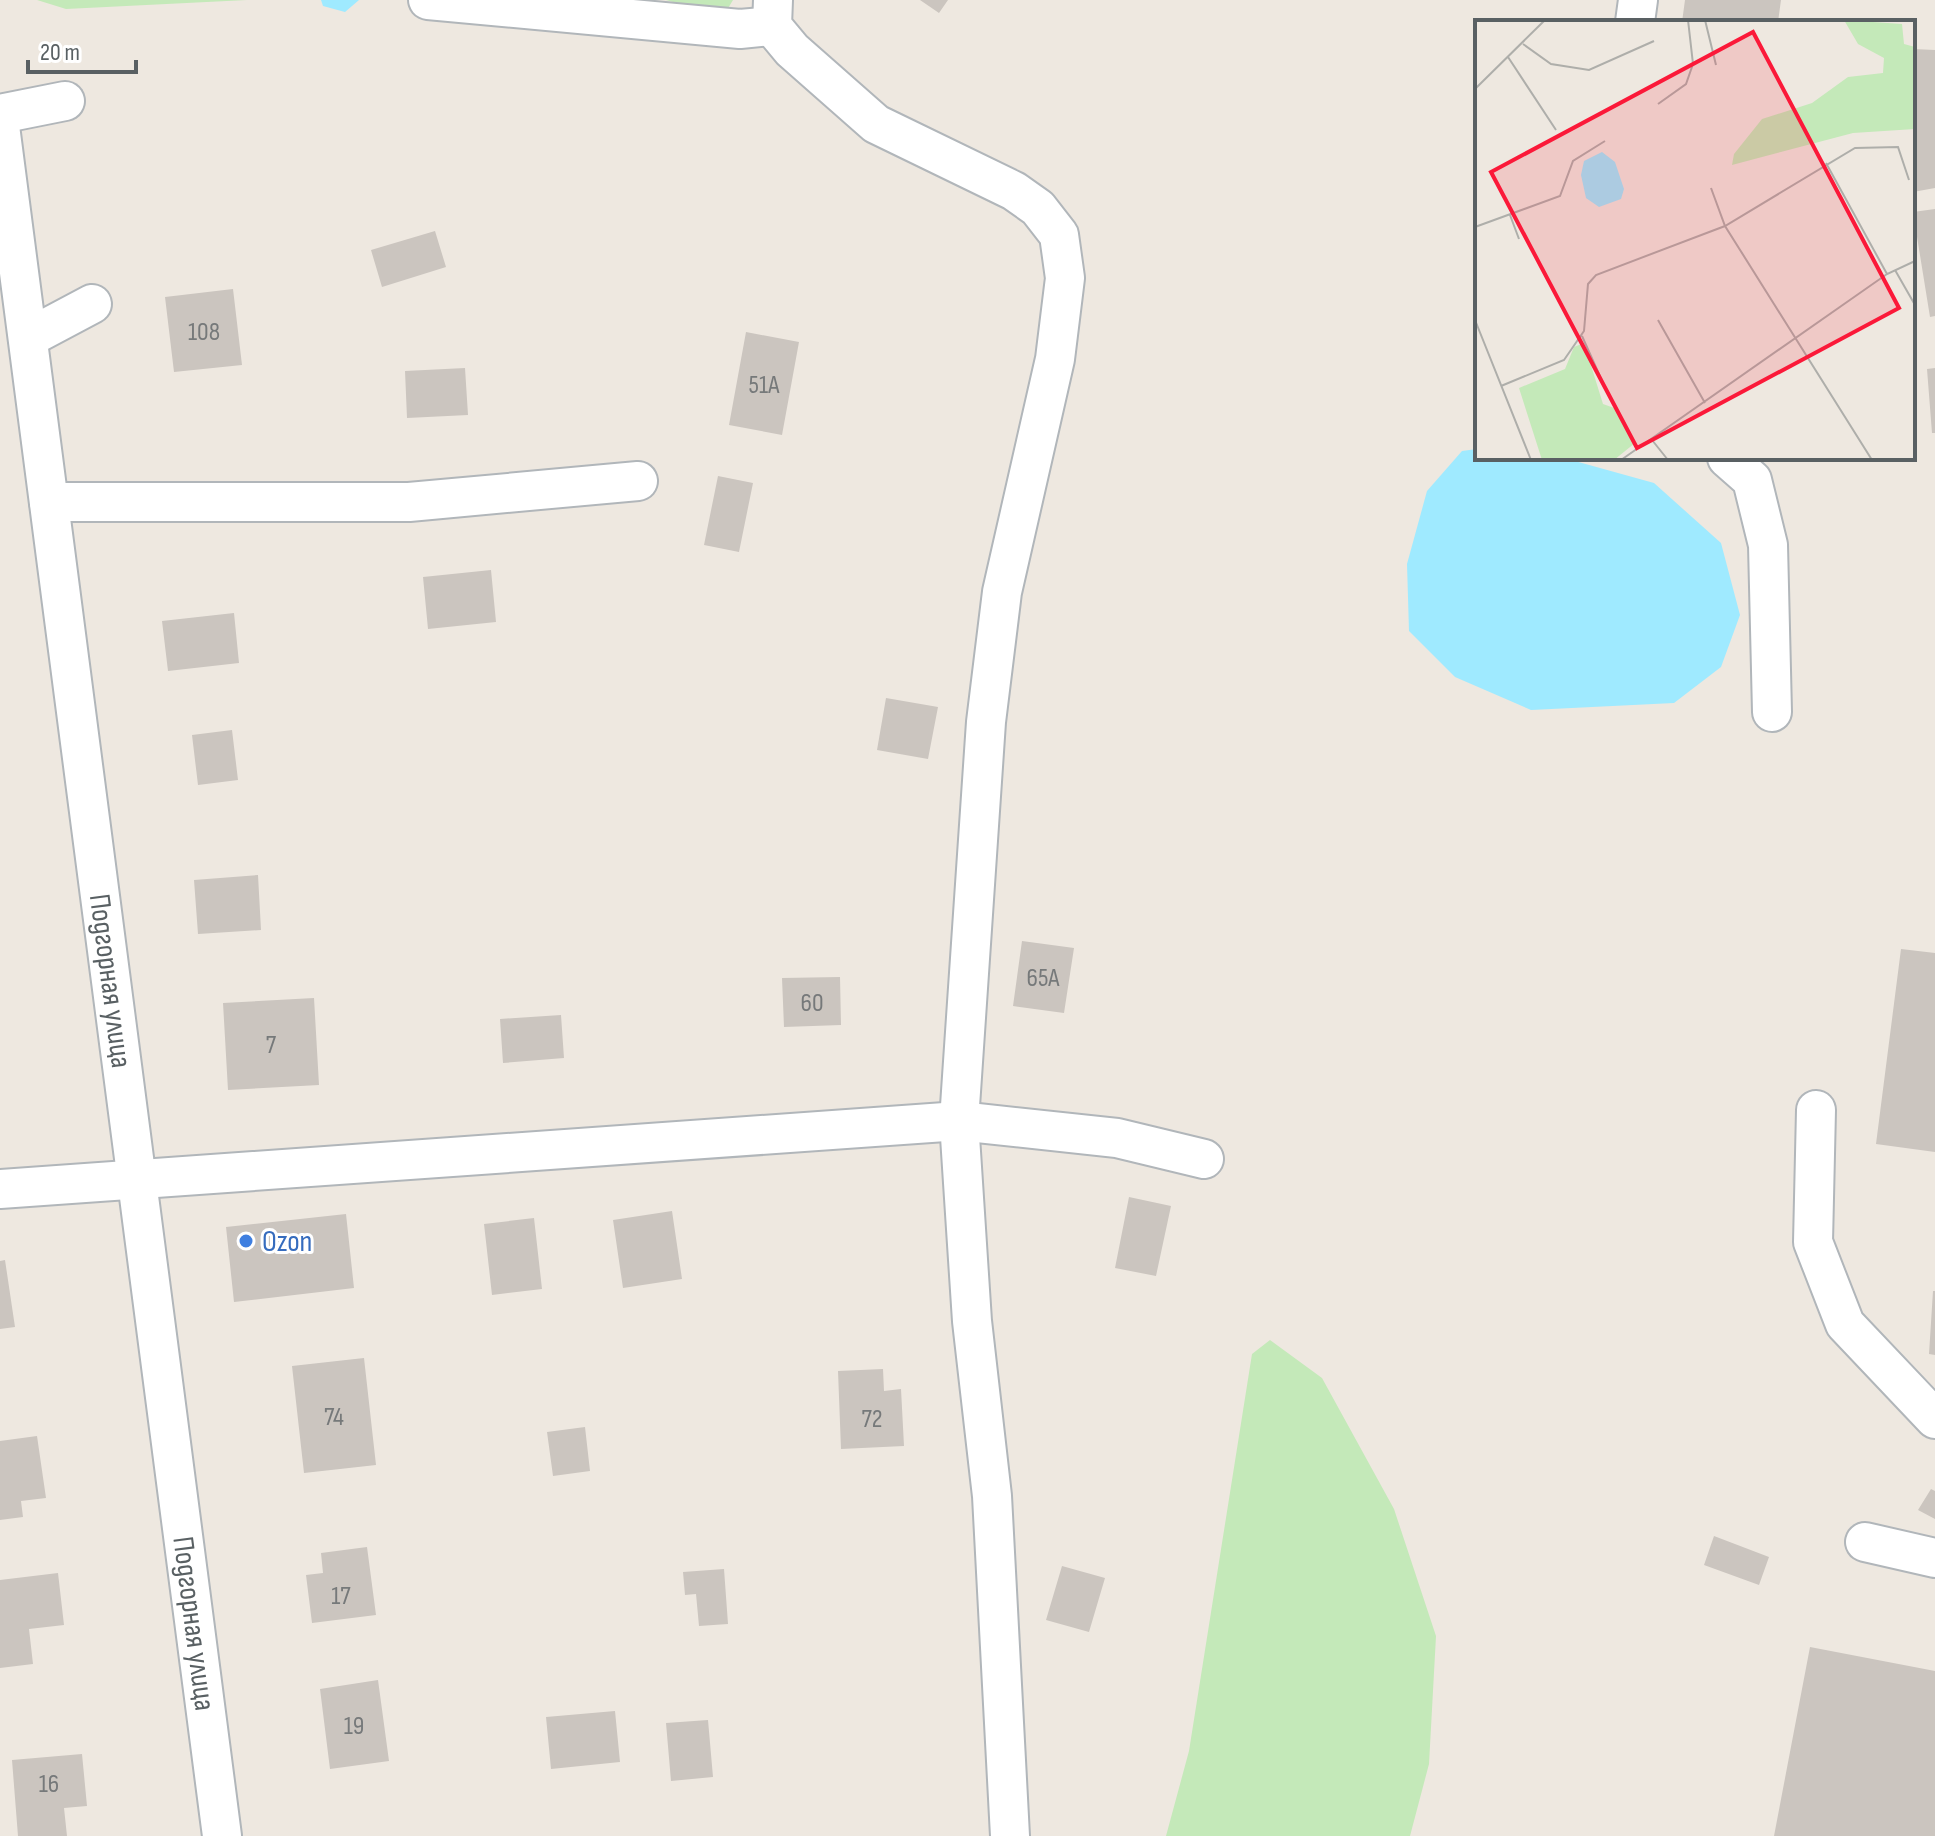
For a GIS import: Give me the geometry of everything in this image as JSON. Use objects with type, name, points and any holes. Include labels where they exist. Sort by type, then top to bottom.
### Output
[{"type":"street","points":[[428,0],[740,29],[772,13],[792,50],[876,124],[1014,191],[1038,208],[1059,235],[1065,278],[1055,359],[1002,592],[987,708],[959,1121],[972,1321],[992,1496],[1010,1836]]},
{"type":"street","points":[[1635,20],[1638,0]]},
{"type":"street","points":[[0,114],[65,101]]},
{"type":"street","name":"Подгорная улица","points":[[0,126],[222,1836]]},
{"type":"street","points":[[28,338],[92,304]]},
{"type":"street","points":[[1729,460],[1752,480],[1768,545],[1772,712]]},
{"type":"street","points":[[49,502],[409,502],[638,481]]},
{"type":"street","points":[[1816,1110],[1813,1242],[1845,1324],[1935,1419]]},
{"type":"street","points":[[0,1189],[959,1121],[1117,1138],[1204,1159]]},
{"type":"street","points":[[1865,1542],[1935,1558]]},
{"type":"green space","points":[[37,0],[247,0],[66,9]]},
{"type":"green space","points":[[666,0],[733,0],[727,10],[708,12]]},
{"type":"green space","points":[[1270,1340],[1322,1378],[1394,1509],[1436,1636],[1429,1764],[1410,1836],[1166,1836],[1189,1751],[1252,1354]]},
{"type":"water","points":[[321,0],[359,0],[345,12],[323,6]]},
{"type":"water","points":[[1475,449],[1475,460],[1571,460],[1654,483],[1721,543],[1740,615],[1721,667],[1674,703],[1531,710],[1455,677],[1409,631],[1407,564],[1427,491],[1462,451]]},
{"type":"building","points":[[920,0],[948,0],[939,13]]},
{"type":"building","points":[[1685,0],[1781,0],[1778,20],[1682,20]]},
{"type":"building","points":[[1915,49],[1935,50],[1935,188],[1915,192]]},
{"type":"building","points":[[1935,209],[1935,316],[1930,317],[1915,224],[1915,212]]},
{"type":"building","points":[[435,231],[446,267],[382,287],[371,250]]},
{"type":"building","points":[[233,289],[242,365],[174,372],[165,297]]},
{"type":"building","points":[[746,332],[799,342],[782,435],[729,425]]},
{"type":"building","points":[[465,368],[468,415],[407,418],[405,371]]},
{"type":"building","points":[[1935,368],[1935,433],[1932,433],[1927,369]]},
{"type":"building","points":[[718,476],[753,483],[739,552],[704,545]]},
{"type":"building","points":[[491,570],[496,622],[428,629],[423,577]]},
{"type":"building","points":[[234,613],[239,663],[168,671],[162,621]]},
{"type":"building","points":[[886,698],[938,707],[928,759],[877,750]]},
{"type":"building","points":[[232,730],[238,780],[198,785],[192,735]]},
{"type":"building","points":[[258,875],[261,930],[198,934],[194,880]]},
{"type":"building","points":[[1022,941],[1074,948],[1064,1013],[1013,1006]]},
{"type":"building","points":[[1901,949],[1935,953],[1935,1152],[1876,1144]]},
{"type":"building","points":[[840,977],[841,1025],[784,1027],[782,978]]},
{"type":"building","points":[[314,998],[319,1085],[228,1090],[223,1003]]},
{"type":"building","points":[[561,1015],[564,1058],[503,1063],[500,1019]]},
{"type":"building","points":[[1129,1197],[1171,1206],[1156,1276],[1115,1268]]},
{"type":"building","points":[[672,1211],[682,1279],[623,1288],[613,1220]]},
{"type":"building","points":[[346,1214],[354,1288],[234,1302],[226,1227]]},
{"type":"building","points":[[534,1218],[542,1289],[492,1295],[484,1224]]},
{"type":"building","points":[[5,1260],[15,1327],[0,1329],[0,1261]]},
{"type":"building","points":[[1935,1291],[1935,1355],[1929,1354]]},
{"type":"building","points":[[364,1358],[376,1465],[304,1473],[292,1366]]},
{"type":"building","points":[[883,1369],[884,1391],[901,1389],[904,1446],[841,1449],[838,1371]]},
{"type":"building","points":[[585,1427],[590,1471],[553,1476],[547,1432]]},
{"type":"building","points":[[37,1436],[46,1498],[21,1501],[23,1517],[0,1520],[0,1441]]},
{"type":"building","points":[[1931,1489],[1935,1491],[1935,1519],[1918,1510]]},
{"type":"building","points":[[1714,1536],[1769,1557],[1759,1585],[1704,1565]]},
{"type":"building","points":[[367,1547],[376,1615],[312,1623],[306,1575],[323,1573],[321,1553]]},
{"type":"building","points":[[1062,1566],[1105,1578],[1089,1632],[1046,1620]]},
{"type":"building","points":[[724,1569],[728,1624],[699,1626],[696,1594],[685,1595],[683,1572]]},
{"type":"building","points":[[58,1573],[64,1625],[29,1629],[33,1664],[0,1668],[0,1580]]},
{"type":"building","points":[[1810,1647],[1935,1671],[1935,1836],[1774,1836]]},
{"type":"building","points":[[378,1680],[389,1761],[330,1769],[320,1689]]},
{"type":"building","points":[[615,1711],[620,1762],[551,1769],[546,1717]]},
{"type":"building","points":[[708,1720],[713,1777],[671,1781],[666,1723]]},
{"type":"building","points":[[82,1754],[87,1806],[64,1808],[67,1836],[18,1836],[12,1760]]},
{"type":"place","name":"Ozon","points":[[246,1241]]}]
